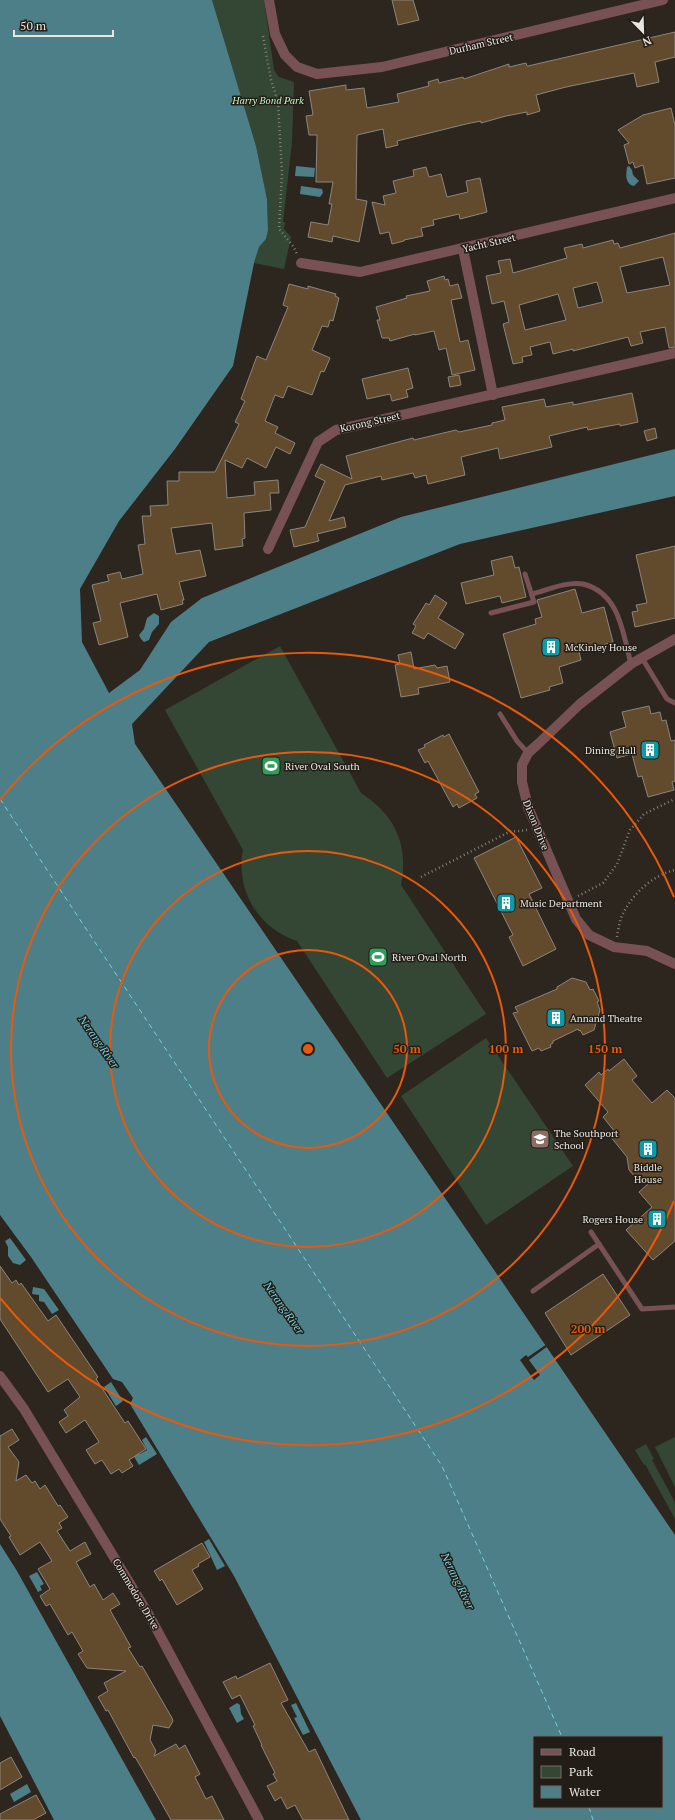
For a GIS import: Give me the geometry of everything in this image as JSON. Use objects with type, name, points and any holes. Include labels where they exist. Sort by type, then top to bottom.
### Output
[{"type":"street","name":"Durham Street","points":[[269,0],[275,34],[284,55],[297,67],[317,74],[382,67],[663,0]]},
{"type":"street","name":"Yacht Street","points":[[301,263],[360,272],[675,198]]},
{"type":"street","points":[[463,249],[493,394]]},
{"type":"street","name":"Korong Street","points":[[268,549],[318,442],[336,430],[675,353]]},
{"type":"street","name":"Dixon Drive","points":[[675,639],[632,664],[580,704],[528,753],[522,765],[522,782],[528,807],[576,919],[589,934],[614,947],[647,951],[675,964]]},
{"type":"street","name":"Commodore Drive","points":[[0,1376],[24,1409],[149,1615],[259,1820]]},
{"type":"lane","points":[[491,613],[534,602],[526,574]]},
{"type":"lane","points":[[532,594],[567,585],[583,584],[603,593],[617,611],[632,664]]},
{"type":"lane","points":[[642,658],[667,699],[675,703]]},
{"type":"lane","points":[[500,714],[517,741],[528,753]]},
{"type":"lane","points":[[591,1232],[642,1309],[675,1307]]},
{"type":"lane","points":[[533,1291],[599,1244]]},
{"type":"path","points":[[262,28],[271,80],[278,102],[282,174],[280,229],[293,246],[301,263]]},
{"type":"path","points":[[568,900],[603,883],[617,864],[630,830],[644,814],[675,799]]},
{"type":"path","points":[[421,877],[509,832],[530,830],[537,827]]},
{"type":"path","points":[[614,947],[621,919],[636,894],[663,872],[675,870]]},
{"type":"green space","name":"Harry Bond Park","points":[[212,0],[264,0],[274,70],[279,77],[294,82],[292,142],[283,222],[285,222],[284,229],[291,237],[284,269],[254,263],[259,247],[266,239],[268,230],[267,199],[256,146]]},
{"type":"green space","points":[[280,646],[361,793],[383,811],[391,821],[401,844],[403,870],[401,885],[486,1014],[387,1078],[297,941],[283,935],[271,927],[253,906],[243,879],[241,865],[243,850],[165,710]]},
{"type":"green space","points":[[486,1038],[573,1166],[486,1225],[401,1096]]},
{"type":"green space","points":[[675,1437],[675,1487],[655,1447]]},
{"type":"green space","points":[[646,1444],[654,1459],[652,1460],[675,1502],[675,1519],[645,1464],[644,1465],[635,1450]]},
{"type":"water","name":"Nerang River","points":[[0,0],[212,0],[256,146],[267,199],[268,230],[266,239],[259,247],[254,263],[233,366],[175,449],[119,521],[80,589],[82,642],[109,693],[140,670],[171,622],[202,598],[401,517],[675,449],[675,496],[460,544],[209,642],[132,724],[135,744],[675,1535],[675,1820],[361,1820],[234,1576],[130,1404],[133,1398],[122,1382],[113,1379],[31,1257],[0,1215]]},
{"type":"water","points":[[296,166],[315,168],[314,177],[295,176]]},
{"type":"water","points":[[629,166],[633,175],[639,181],[634,186],[629,183],[627,179],[626,173],[627,167]]},
{"type":"water","points":[[301,186],[322,189],[323,193],[320,197],[300,194]]},
{"type":"water","points":[[154,613],[159,616],[159,624],[152,632],[149,640],[144,642],[139,635],[144,629],[147,618]]},
{"type":"water","points":[[10,1238],[26,1260],[20,1265],[13,1263],[8,1256],[8,1247],[5,1241]]},
{"type":"water","points":[[33,1287],[44,1289],[59,1310],[52,1314],[44,1302],[39,1301],[39,1295],[32,1294]]},
{"type":"water","points":[[111,1382],[123,1401],[116,1406],[104,1387]]},
{"type":"water","points":[[146,1437],[157,1454],[139,1465],[133,1455],[138,1452],[140,1454],[147,1450],[142,1440]]},
{"type":"water","points":[[209,1539],[225,1566],[217,1570],[204,1542]]},
{"type":"water","points":[[0,1544],[17,1571],[156,1820],[54,1820],[0,1716]]},
{"type":"water","points":[[37,1572],[44,1584],[40,1586],[42,1590],[38,1592],[29,1576]]},
{"type":"water","points":[[237,1703],[240,1705],[241,1714],[244,1719],[237,1723],[229,1708]]},
{"type":"water","points":[[296,1703],[310,1732],[303,1735],[294,1718],[297,1717],[291,1705]]},
{"type":"water","points":[[27,1784],[31,1792],[14,1802],[10,1794]]},
{"type":"pier","points":[[547,1344],[548,1346],[529,1360],[540,1375],[534,1380],[520,1360],[526,1355],[528,1357]]},
{"type":"building","points":[[392,0],[413,0],[419,20],[398,25]]},
{"type":"building","points":[[675,32],[675,57],[655,62],[659,82],[637,87],[634,73],[566,87],[536,95],[540,111],[527,115],[527,112],[481,123],[481,121],[466,124],[397,141],[398,145],[386,148],[383,129],[357,135],[356,199],[367,201],[359,242],[333,236],[332,242],[308,237],[311,222],[328,225],[332,204],[329,204],[333,182],[316,182],[317,135],[309,135],[306,116],[313,115],[309,91],[346,85],[346,90],[364,88],[367,108],[399,102],[397,94],[429,86],[428,82],[438,79],[439,83],[463,77],[464,79],[509,64],[509,67],[526,63],[528,66]]},
{"type":"building","points":[[671,108],[675,125],[675,178],[647,184],[643,165],[635,168],[633,162],[629,164],[624,145],[629,143],[618,130],[643,115]]},
{"type":"building","points":[[426,167],[429,177],[441,174],[447,197],[468,192],[466,181],[480,178],[487,212],[460,219],[459,214],[433,220],[434,225],[421,228],[423,236],[392,244],[389,232],[380,234],[372,202],[385,205],[383,196],[396,193],[393,181],[414,176],[413,170]]},
{"type":"building","points":[[675,233],[675,347],[669,348],[665,327],[640,332],[643,343],[631,346],[628,337],[573,351],[573,349],[553,354],[550,342],[530,347],[532,355],[522,357],[523,362],[513,364],[503,324],[509,322],[504,301],[492,304],[486,276],[501,273],[498,261],[510,259],[513,273],[567,258],[564,248],[582,244],[583,248],[613,240],[614,244],[618,243],[620,248]],"holes":[[[663,257],[670,285],[627,293],[620,267]],[[597,282],[603,302],[578,308],[573,288]],[[558,294],[566,320],[525,330],[519,305]]]},
{"type":"building","points":[[444,276],[445,280],[448,279],[450,286],[458,284],[462,298],[451,300],[460,342],[468,340],[475,370],[452,375],[446,348],[439,350],[434,331],[415,334],[390,341],[389,338],[382,338],[377,320],[380,320],[376,307],[407,298],[406,296],[430,291],[427,281]]},
{"type":"building","points":[[289,284],[308,289],[308,286],[336,294],[335,296],[339,298],[333,321],[330,320],[328,327],[322,326],[312,350],[330,358],[324,372],[321,371],[312,395],[288,386],[283,398],[275,395],[265,421],[278,427],[275,433],[295,443],[290,454],[276,447],[266,468],[247,458],[242,468],[225,460],[227,498],[255,495],[254,482],[278,480],[279,493],[270,493],[271,510],[244,513],[245,538],[242,539],[243,546],[215,550],[212,523],[171,528],[176,554],[200,550],[206,576],[179,582],[184,600],[182,600],[183,604],[161,610],[157,594],[120,603],[128,637],[99,645],[93,623],[101,621],[92,585],[109,581],[107,575],[120,572],[122,579],[143,574],[138,545],[145,544],[142,516],[151,516],[150,506],[168,505],[167,481],[179,481],[179,472],[215,472],[239,424],[235,422],[245,401],[241,399],[257,356],[266,360],[288,307],[283,305]]},
{"type":"building","points":[[408,368],[413,388],[406,390],[408,397],[392,401],[390,394],[367,399],[362,379]]},
{"type":"building","points":[[459,375],[461,385],[450,387],[448,377]]},
{"type":"building","points":[[632,393],[638,422],[588,430],[587,427],[549,436],[552,447],[500,459],[498,448],[461,457],[465,475],[428,484],[426,475],[415,478],[413,473],[382,480],[381,476],[345,485],[329,521],[344,517],[346,527],[317,534],[319,541],[294,547],[290,530],[305,527],[325,481],[315,476],[321,464],[352,479],[346,456],[413,438],[414,440],[456,430],[459,432],[492,425],[492,423],[505,420],[502,407],[544,399],[546,407],[573,402],[573,405]]},
{"type":"building","points":[[655,428],[657,438],[647,441],[644,431]]},
{"type":"building","points":[[675,546],[675,618],[635,627],[632,612],[638,611],[636,605],[647,603],[636,555]]},
{"type":"building","points":[[512,556],[515,568],[519,567],[526,597],[502,603],[500,596],[466,604],[461,583],[494,575],[491,561]]},
{"type":"building","name":"McKinley House","points":[[575,589],[582,613],[604,607],[613,642],[579,652],[581,660],[559,667],[563,683],[549,687],[550,690],[521,698],[503,634],[536,624],[535,619],[542,617],[537,600]]},
{"type":"building","points":[[435,595],[447,603],[438,618],[464,634],[455,649],[428,633],[424,639],[412,633],[416,626],[413,624],[426,603],[429,605]]},
{"type":"building","points":[[411,652],[414,669],[435,665],[437,668],[447,666],[450,682],[418,688],[419,694],[401,697],[395,665],[400,664],[398,655]]},
{"type":"building","name":"Dining Hall","points":[[649,706],[651,714],[660,712],[662,721],[666,720],[671,741],[675,740],[675,781],[672,782],[674,790],[648,797],[642,776],[638,777],[632,754],[617,758],[610,732],[626,727],[622,712]]},
{"type":"building","points":[[449,734],[479,792],[475,794],[477,798],[459,808],[457,804],[453,807],[428,761],[425,763],[418,750],[425,747],[424,745],[443,735],[444,737]]},
{"type":"building","name":"Music Department","points":[[516,837],[542,888],[529,894],[556,949],[523,966],[509,937],[513,935],[474,858]]},
{"type":"building","name":"Annand Theatre","points":[[572,978],[586,982],[590,990],[593,989],[599,1001],[597,1002],[600,1010],[594,1030],[583,1035],[578,1029],[553,1041],[550,1045],[551,1047],[541,1051],[539,1048],[532,1051],[513,1013],[518,1012],[515,1007],[557,989],[557,987]]},
{"type":"building","name":"Biddle House","points":[[624,1059],[637,1076],[632,1080],[652,1103],[667,1090],[675,1098],[675,1241],[653,1260],[626,1230],[652,1207],[639,1192],[649,1183],[636,1178],[629,1170],[627,1157],[610,1136],[615,1132],[603,1117],[608,1112],[585,1085],[599,1072],[601,1075],[608,1069],[609,1071]]},
{"type":"building","points":[[0,1266],[12,1283],[16,1280],[19,1285],[21,1283],[48,1321],[56,1315],[98,1377],[96,1379],[125,1423],[128,1421],[146,1449],[129,1460],[133,1466],[122,1473],[119,1469],[111,1474],[102,1460],[95,1464],[86,1450],[99,1442],[85,1420],[66,1433],[59,1422],[68,1416],[64,1410],[80,1397],[68,1379],[48,1392],[0,1319]]},
{"type":"building","points":[[603,1274],[630,1315],[571,1355],[545,1313]]},
{"type":"building","points":[[12,1429],[19,1440],[8,1447],[19,1462],[16,1481],[26,1475],[32,1483],[35,1481],[40,1489],[45,1485],[58,1506],[60,1505],[68,1517],[59,1523],[62,1528],[57,1531],[70,1551],[85,1542],[91,1554],[76,1562],[90,1587],[94,1584],[103,1600],[113,1593],[120,1604],[110,1610],[131,1647],[128,1648],[140,1667],[142,1666],[172,1718],[173,1721],[169,1728],[153,1725],[150,1740],[156,1751],[154,1756],[176,1744],[179,1749],[185,1745],[200,1774],[195,1777],[206,1799],[212,1796],[224,1820],[171,1820],[135,1757],[134,1758],[108,1710],[106,1711],[98,1697],[108,1691],[104,1683],[126,1671],[87,1668],[78,1654],[83,1651],[72,1632],[68,1635],[50,1604],[46,1606],[40,1596],[50,1589],[38,1569],[52,1561],[40,1542],[20,1555],[9,1537],[11,1536],[0,1519],[0,1436]]},
{"type":"building","points":[[202,1543],[210,1557],[198,1564],[199,1566],[192,1570],[203,1589],[177,1605],[162,1579],[160,1581],[154,1571]]},
{"type":"building","points":[[270,1663],[288,1700],[281,1703],[309,1752],[315,1749],[349,1820],[303,1820],[295,1805],[287,1809],[281,1797],[275,1801],[267,1786],[277,1781],[273,1774],[275,1773],[253,1726],[255,1725],[240,1695],[232,1699],[223,1682],[236,1676],[237,1679]]},
{"type":"building","points":[[11,1757],[22,1777],[0,1790],[0,1763]]},
{"type":"building","points":[[36,1795],[46,1813],[33,1820],[0,1820],[0,1814]]},
{"type":"ferry route","points":[[0,799],[442,1466],[562,1736]]},
{"type":"ferry route","points":[[589,1808],[593,1820]]},
{"type":"place","name":"McKinley House","points":[[551,647]]},
{"type":"place","name":"Dining Hall","points":[[650,750]]},
{"type":"place","name":"River Oval South","points":[[271,766]]},
{"type":"place","name":"Music Department","points":[[506,903]]},
{"type":"place","name":"River Oval North","points":[[378,957]]},
{"type":"place","name":"Annand Theatre","points":[[556,1018]]},
{"type":"place","name":"The Southport School","points":[[540,1139]]},
{"type":"place","name":"Biddle House","points":[[648,1149]]},
{"type":"place","name":"Rogers House","points":[[657,1219]]}]
